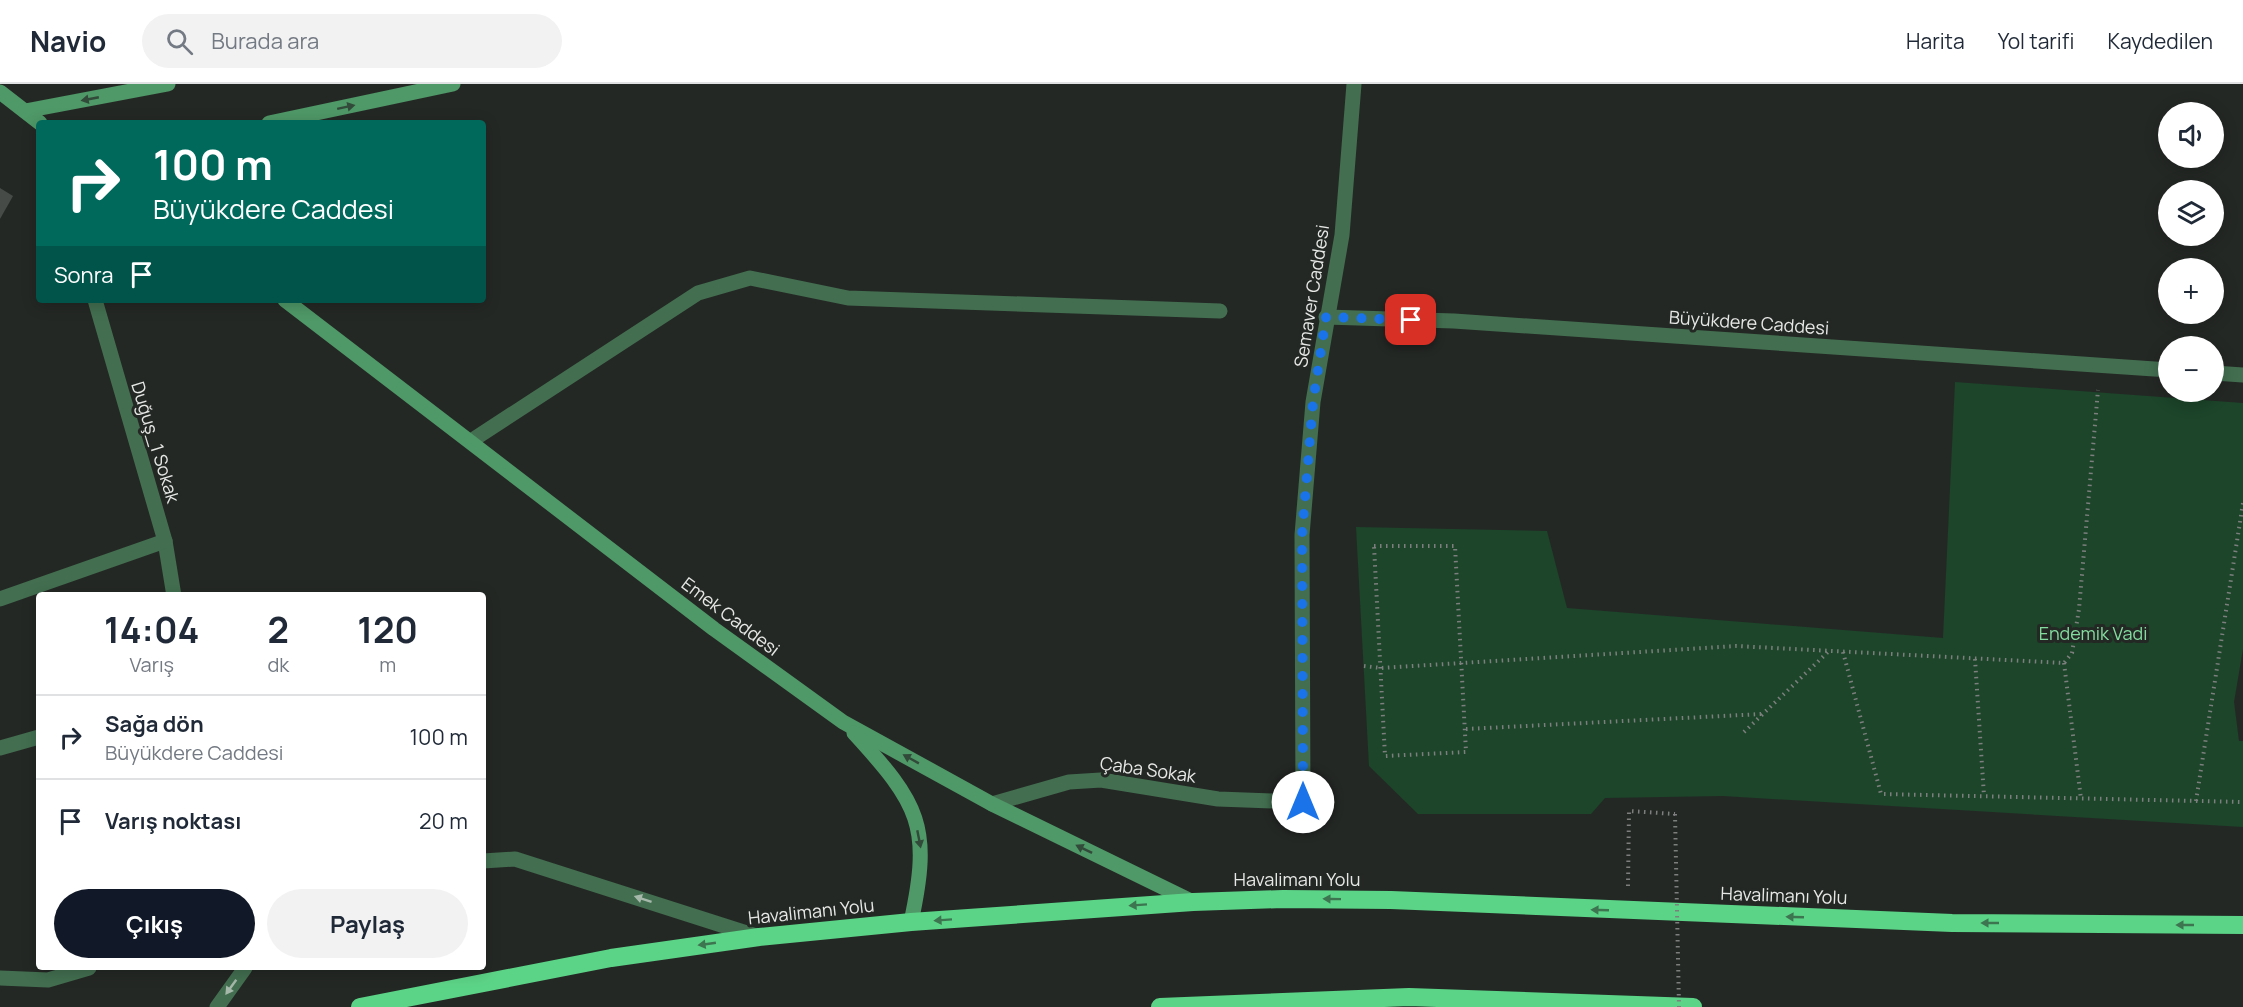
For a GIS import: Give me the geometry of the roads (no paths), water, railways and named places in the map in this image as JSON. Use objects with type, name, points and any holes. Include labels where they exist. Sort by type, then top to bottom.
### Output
[{"type":"highway","name":"Havalimanı Yolu","points":[[360,1007],[611,958],[759,937],[911,922],[1193,902],[1283,899],[1391,900],[1952,923],[2243,925]]},
{"type":"highway","points":[[1160,1007],[1408,997],[1693,1007]]},
{"type":"street","points":[[25,111],[168,84]]},
{"type":"street","points":[[282,120],[453,84]]},
{"type":"street","name":"Semaver Caddesi","points":[[1303,802],[1302,535],[1313,402],[1342,235],[1354,84]]},
{"type":"street","points":[[0,92],[36,120]]},
{"type":"street","points":[[471,441],[698,293],[750,278],[848,298],[1220,311]]},
{"type":"street","name":"Duğuş_1 Sokak","points":[[96,303],[165,541],[173,592]]},
{"type":"street","name":"Emek Caddesi","points":[[289,303],[714,628],[843,722],[992,804],[1193,902]]},
{"type":"street","name":"Büyükdere Caddesi","points":[[1326,317],[1454,321],[2158,369]]},
{"type":"street","points":[[2224,374],[2243,375]]},
{"type":"street","points":[[0,599],[165,541]]},
{"type":"street","points":[[843,722],[890,772],[908,799],[922,842],[921,876],[911,922]]},
{"type":"street","points":[[0,748],[36,738]]},
{"type":"street","name":"Çaba Sokak","points":[[992,804],[1069,782],[1101,780],[1218,799],[1303,802]]},
{"type":"street","points":[[486,861],[515,859],[759,937]]},
{"type":"street","points":[[0,978],[48,980],[83,970]]},
{"type":"street","points":[[217,1007],[244,970]]},
{"type":"park label","name":"Endemik Vadi","points":[[2093,633]]}]
